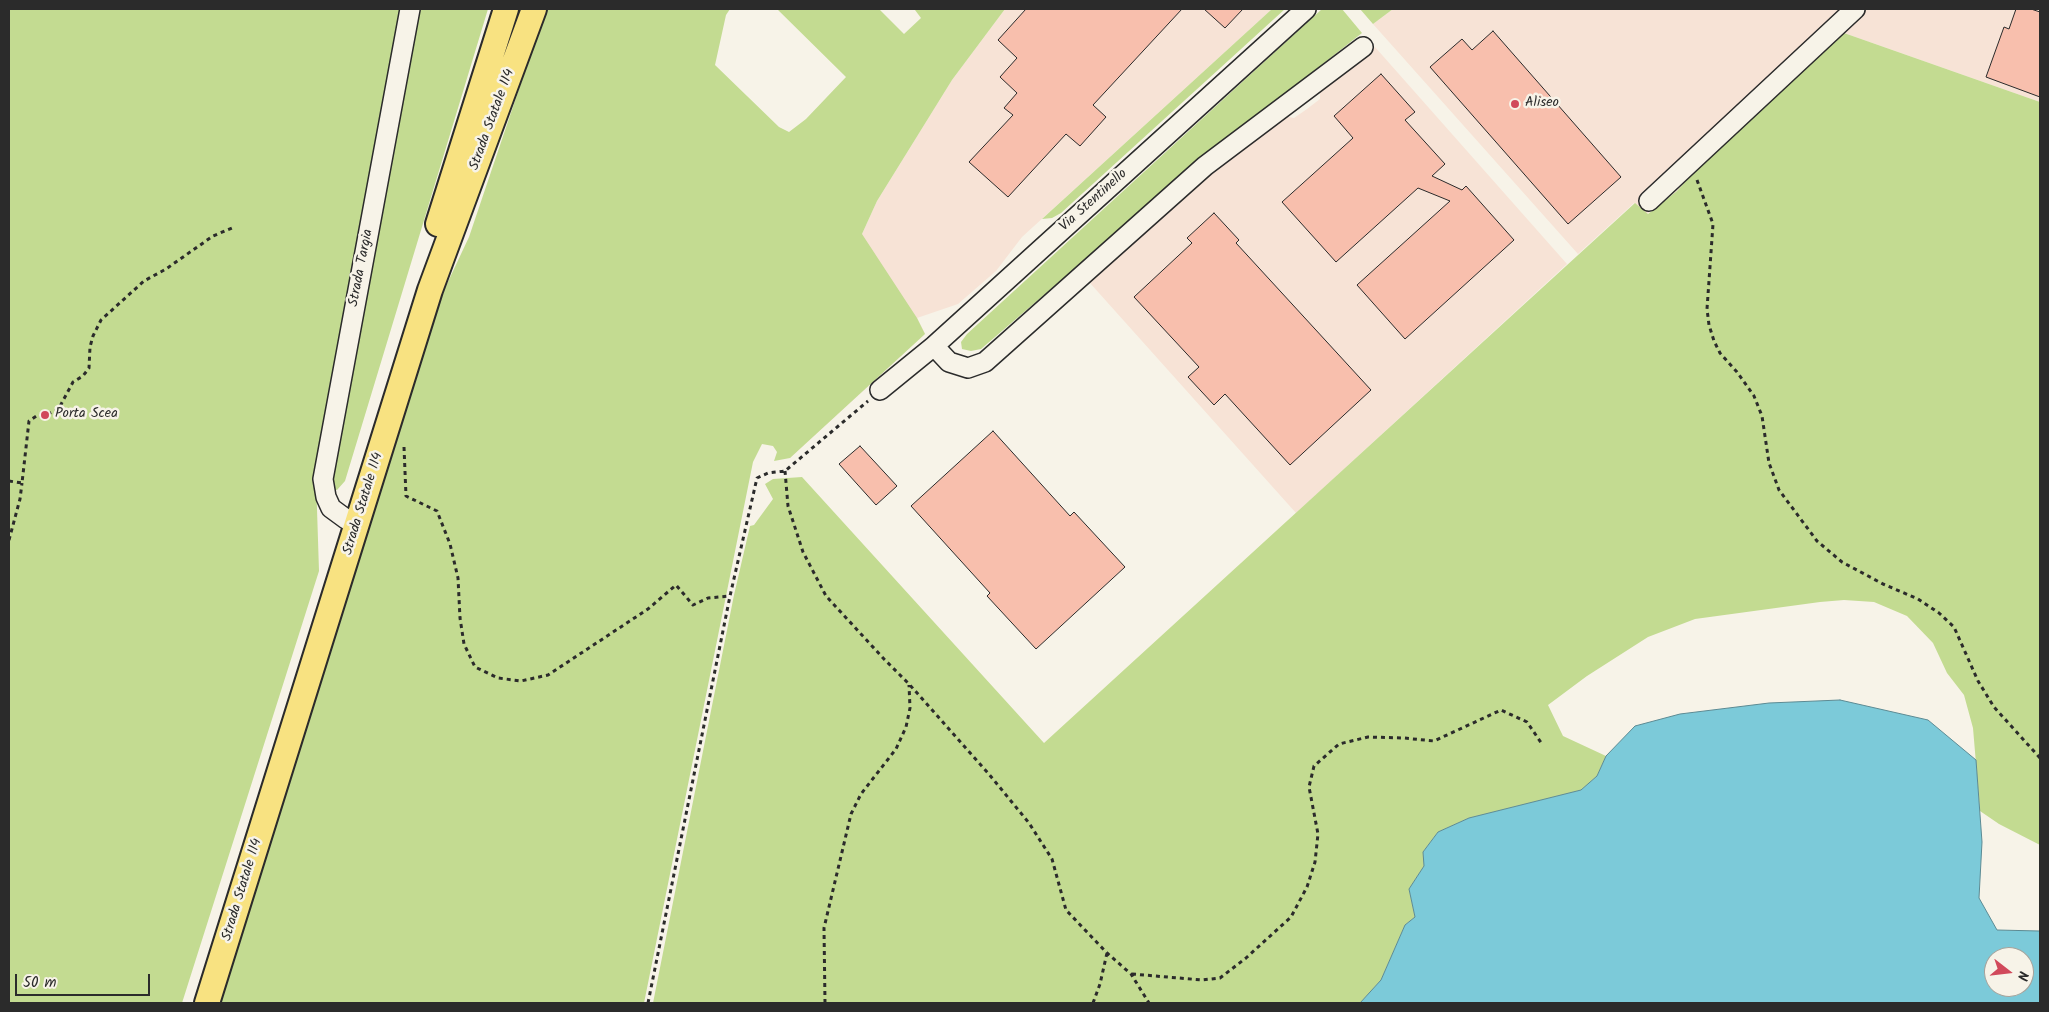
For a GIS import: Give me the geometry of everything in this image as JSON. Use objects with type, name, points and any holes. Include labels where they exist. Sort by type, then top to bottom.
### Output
[{"type":"main road","name":"Strada Statale 114","points":[[190,1003],[346,519],[506,9]]},
{"type":"main road","name":"Strada Statale 114","points":[[207,1003],[430,290],[534,9]]},
{"type":"street","name":"Strada Targia","points":[[346,519],[331,508],[326,497],[323,479],[410,9]]},
{"type":"street","name":"Via Stentinello","points":[[880,390],[934,346],[1306,9]]},
{"type":"street","points":[[1649,201],[1856,9]]},
{"type":"street","points":[[934,346],[949,362],[955,364],[968,368],[985,362],[1205,166],[1363,47]]},
{"type":"path","points":[[1687,165],[1694,172],[1713,224],[1707,309],[1714,341],[1720,353],[1738,372],[1754,396],[1762,416],[1769,462],[1779,490],[1816,541],[1842,562],[1883,584],[1918,599],[1939,613],[1954,627],[1978,681],[1994,707],[2040,758]]},
{"type":"path","points":[[9,540],[20,499],[29,421],[38,415],[58,410],[73,382],[83,376],[89,368],[93,336],[101,320],[144,281],[166,269],[213,236],[232,228]]},
{"type":"path","points":[[648,1003],[730,596],[757,478],[768,473],[785,471],[880,390]]},
{"type":"path","points":[[404,441],[406,496],[437,510],[450,544],[458,578],[460,618],[464,644],[475,667],[498,678],[521,681],[548,675],[648,610],[676,585],[693,605],[708,598],[730,596]]},
{"type":"path","points":[[785,471],[788,506],[803,552],[826,596],[909,684],[988,773],[1029,823],[1052,859],[1066,910],[1107,953],[1131,974],[1148,1003]]},
{"type":"path","points":[[9,481],[22,483]]},
{"type":"path","points":[[825,1003],[824,928],[851,814],[861,794],[896,749],[906,727],[910,708],[909,684]]},
{"type":"path","points":[[1131,974],[1202,980],[1220,978],[1246,958],[1291,917],[1307,887],[1314,862],[1318,834],[1309,787],[1314,766],[1339,744],[1368,737],[1434,741],[1501,710],[1526,722],[1542,744]]},
{"type":"path","points":[[1093,1003],[1100,984],[1107,953]]},
{"type":"shaded area","points":[[1005,9],[1272,9],[1022,237],[996,271],[958,304],[917,318],[925,334],[790,458],[862,234],[877,201],[952,80]]},
{"type":"shaded area","points":[[1393,9],[2040,9],[2040,102],[1844,33],[1793,78],[1693,173],[1677,191],[1647,214],[1634,203],[1578,254],[1373,24]]},
{"type":"shaded area","points":[[1375,47],[1567,264],[1296,513],[1090,283],[1209,171],[1284,116],[1294,118],[1307,109],[1320,99],[1320,89]]},
{"type":"green space","points":[[9,9],[401,9],[316,478],[319,571],[182,1003],[9,1003]]},
{"type":"green space","points":[[417,9],[488,9],[345,481],[337,490],[331,489]]},
{"type":"green space","points":[[546,9],[730,9],[726,15],[715,65],[779,127],[789,132],[806,119],[846,77],[777,9],[879,9],[904,34],[921,18],[915,10],[917,9],[1005,9],[952,80],[877,201],[862,234],[917,318],[925,334],[790,458],[774,461],[777,452],[773,446],[762,444],[753,462],[644,1003],[218,1003],[355,571],[425,341],[438,303],[469,237]]},
{"type":"green space","points":[[1272,9],[1285,9],[1061,213],[1052,218],[1042,219]]},
{"type":"green space","points":[[1322,9],[1342,9],[1362,33],[1201,160],[981,349],[971,351],[962,349],[961,342],[967,334]]},
{"type":"green space","points":[[1360,9],[1393,9],[1373,24]]},
{"type":"green space","points":[[1844,33],[2040,102],[2040,845],[1999,824],[1980,811],[1973,728],[1964,695],[1947,673],[1933,643],[1907,616],[1874,602],[1844,600],[1820,602],[1695,619],[1648,637],[1587,676],[1548,705],[1563,736],[1606,756],[1597,776],[1581,790],[1469,818],[1438,832],[1423,852],[1424,866],[1409,889],[1415,917],[1405,925],[1381,980],[1360,1003],[653,1003],[734,595],[750,526],[754,525],[773,499],[765,484],[773,479],[802,477],[1044,743],[1635,203],[1648,214],[1677,191],[1693,173],[1793,78]]},
{"type":"water","points":[[1840,700],[1928,720],[1976,760],[1982,842],[1979,898],[1997,930],[2040,931],[2040,1003],[1360,1003],[1381,980],[1405,925],[1415,917],[1409,889],[1424,866],[1423,852],[1438,832],[1469,818],[1581,790],[1597,776],[1606,756],[1635,726],[1680,714],[1769,703]]},
{"type":"building","points":[[1026,9],[1182,9],[1093,105],[1106,117],[1080,146],[1066,134],[1008,197],[969,162],[1013,115],[1004,108],[1017,93],[1000,77],[1017,58],[998,40]]},
{"type":"building","points":[[1204,9],[1243,9],[1225,28]]},
{"type":"building","points":[[2016,9],[2031,9],[2040,12],[2040,97],[1986,77],[2004,27],[2009,29]]},
{"type":"building","points":[[1493,31],[1621,177],[1568,224],[1430,67],[1462,39],[1472,50]]},
{"type":"building","points":[[1381,74],[1415,112],[1405,120],[1445,164],[1432,176],[1462,190],[1466,186],[1514,240],[1405,339],[1357,285],[1450,201],[1418,188],[1336,262],[1282,202],[1353,138],[1334,116]]},
{"type":"building","points":[[1214,213],[1239,240],[1236,243],[1371,390],[1290,465],[1225,394],[1214,405],[1188,377],[1199,367],[1134,297],[1192,243],[1187,238]]},
{"type":"building","points":[[993,431],[1070,516],[1074,512],[1125,567],[1036,649],[987,596],[990,593],[911,506]]},
{"type":"building","points":[[860,446],[897,486],[876,505],[839,464]]},
{"type":"place","name":"Aliseo","points":[[1515,104]]},
{"type":"place","name":"Porta Scea","points":[[45,415]]}]
